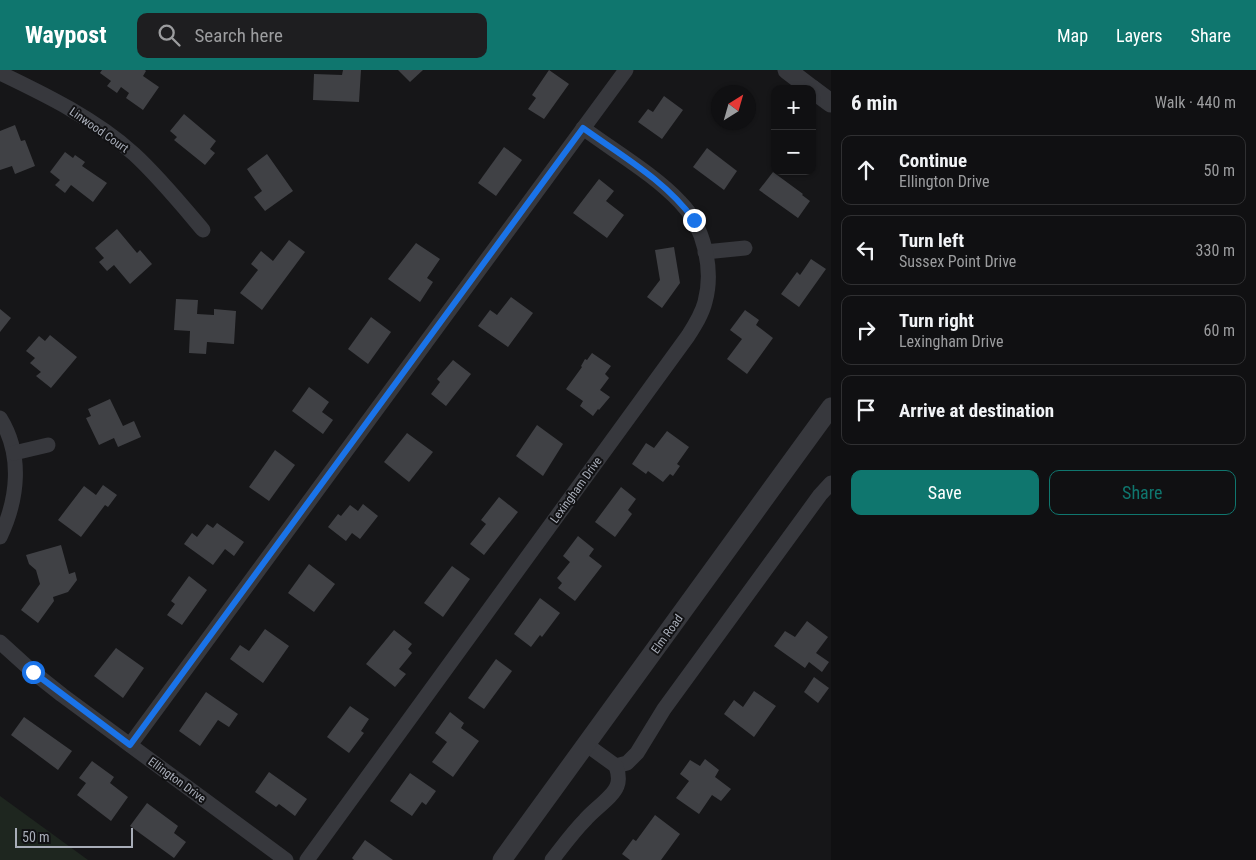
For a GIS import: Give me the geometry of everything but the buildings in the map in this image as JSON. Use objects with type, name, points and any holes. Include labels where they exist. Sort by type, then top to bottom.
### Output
[{"type":"street","points":[[130,745],[626,70]]},
{"type":"street","points":[[787,70],[807,85]]},
{"type":"street","name":"Linwood Court","points":[[0,73],[67,107],[106,132],[133,153],[203,230]]},
{"type":"street","points":[[816,92],[831,103]]},
{"type":"street","name":"Lexingham Drive","points":[[307,860],[697,322],[705,300],[708,273],[701,235],[694,220],[682,203],[664,187],[583,128]]},
{"type":"street","points":[[705,252],[745,248]]},
{"type":"street","name":"Elm Road","points":[[502,860],[831,407]]},
{"type":"street","points":[[0,418],[10,439],[14,453],[16,474],[14,496],[9,517],[0,537]]},
{"type":"street","points":[[14,453],[48,445]]},
{"type":"street","points":[[616,766],[627,763],[637,754],[664,709],[831,483]]},
{"type":"street","name":"Ellington Drive","points":[[0,642],[62,695],[286,860]]},
{"type":"street","points":[[552,860],[586,818],[617,786],[616,766],[587,744]]},
{"type":"shaded area","points":[[0,796],[88,860],[0,860]]},
{"type":"route","points":[[33,672],[130,745],[583,128],[664,187],[682,203],[694,220]]}]
